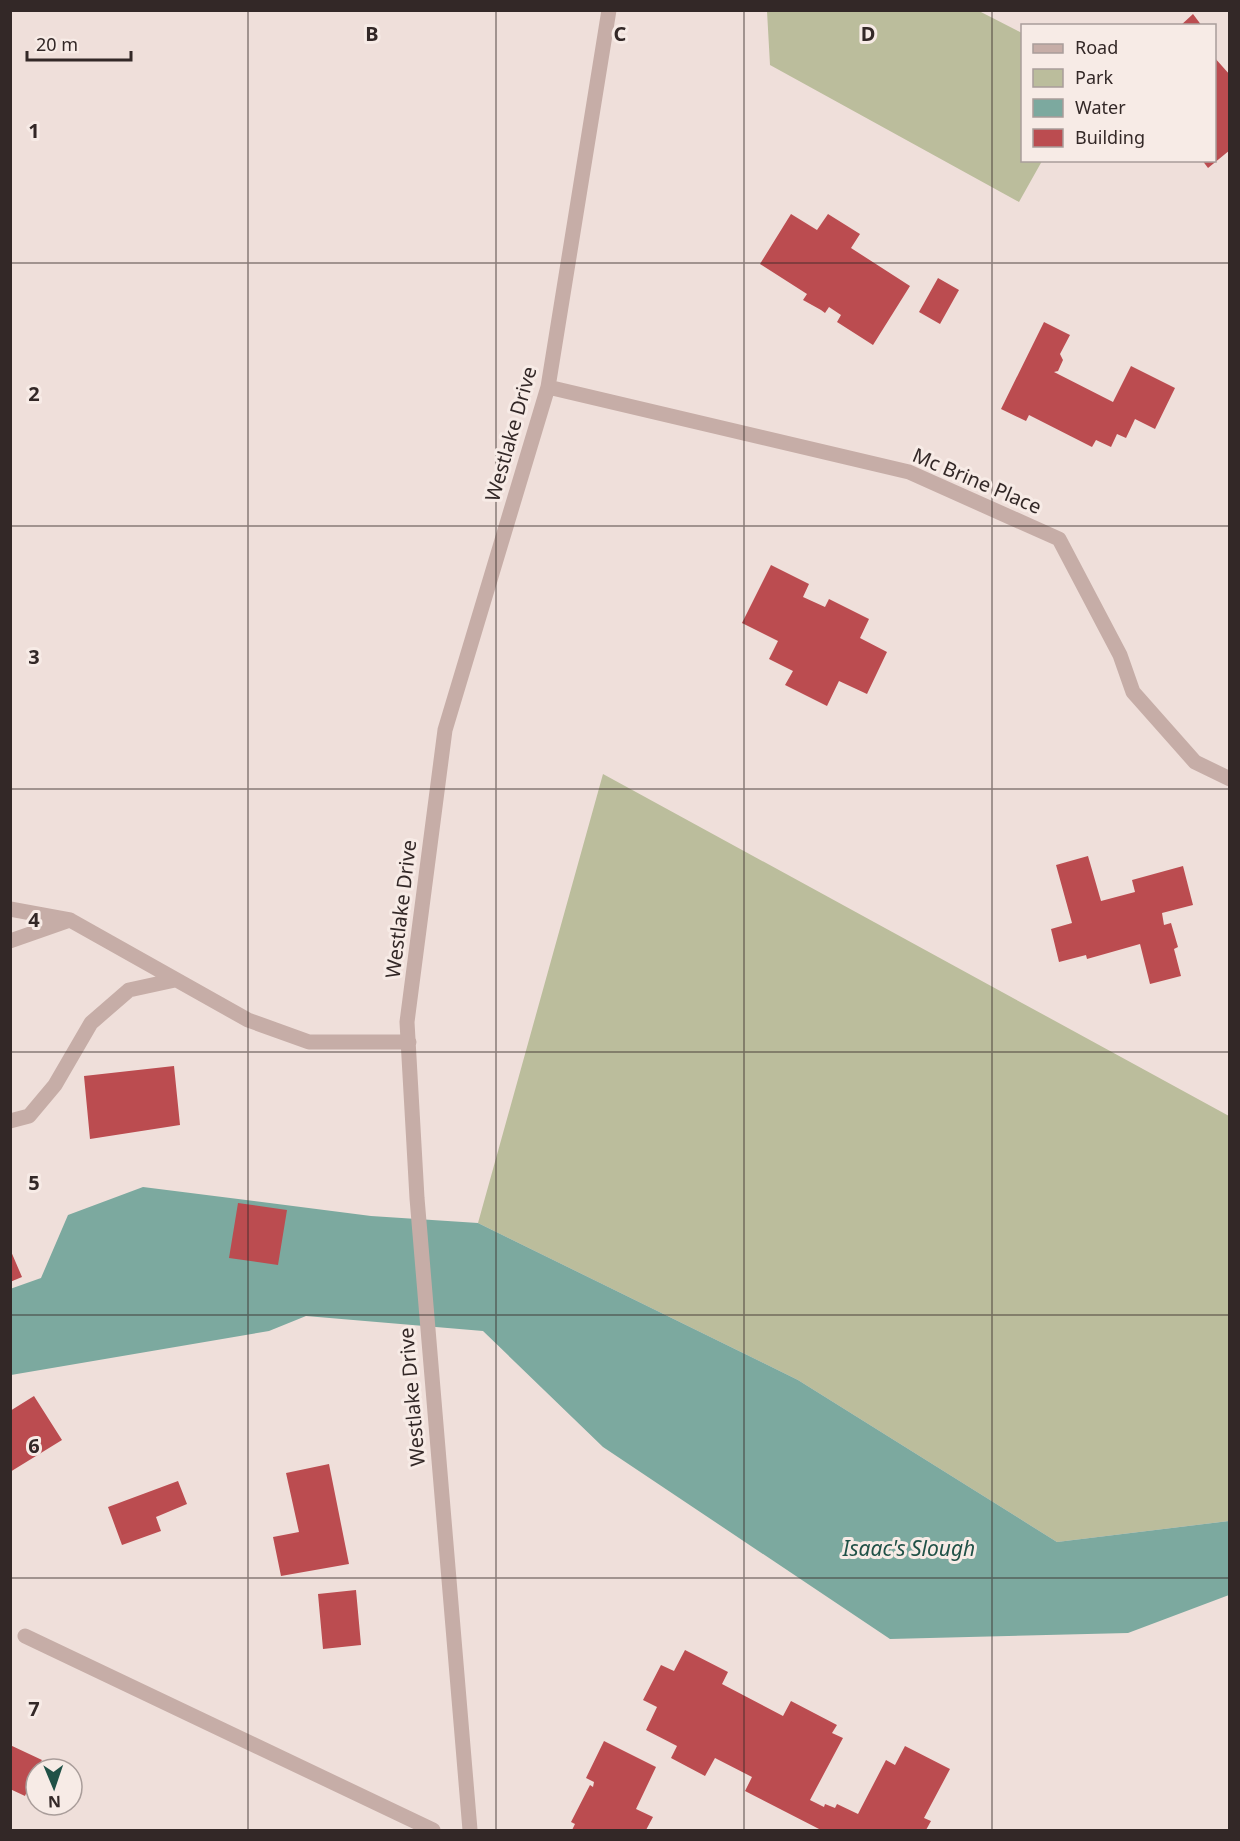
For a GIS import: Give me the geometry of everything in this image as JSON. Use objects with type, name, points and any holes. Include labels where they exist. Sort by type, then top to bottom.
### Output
[{"type":"street","name":"Westlake Drive","points":[[470,1830],[417,1198],[407,1022],[445,730],[548,387],[609,10]]},
{"type":"street","name":"Mc Brine Place","points":[[548,387],[909,472],[1059,538],[1120,655],[1133,692],[1195,762],[1230,779]]},
{"type":"street","points":[[10,909],[69,920],[248,1020],[309,1042],[408,1042]]},
{"type":"street","points":[[10,941],[69,920]]},
{"type":"street","points":[[10,1121],[29,1116],[55,1085],[91,1023],[129,990],[175,980]]},
{"type":"street","points":[[25,1636],[434,1830]]},
{"type":"green space","points":[[767,11],[979,11],[1021,32],[1021,162],[1041,162],[1019,202],[770,65]]},
{"type":"green space","points":[[603,774],[1229,1116],[1229,1521],[1057,1542],[798,1380],[478,1223]]},
{"type":"water","name":"Isaac's Slough","points":[[143,1187],[371,1216],[478,1223],[798,1380],[1057,1542],[1229,1521],[1229,1595],[1128,1633],[890,1639],[603,1447],[483,1331],[306,1316],[269,1331],[11,1375],[10,1289],[41,1278],[68,1215]]},
{"type":"building","points":[[1193,14],[1200,24],[1182,24]]},
{"type":"building","points":[[1216,59],[1230,75],[1230,150],[1216,161]]},
{"type":"building","points":[[1204,162],[1215,162],[1208,168]]},
{"type":"building","points":[[791,214],[817,230],[828,214],[860,234],[851,248],[910,286],[873,345],[837,322],[841,315],[829,307],[825,313],[803,300],[807,294],[760,264]]},
{"type":"building","points":[[938,278],[959,290],[940,324],[919,312]]},
{"type":"building","points":[[1044,322],[1070,335],[1060,354],[1063,360],[1058,371],[1054,372],[1113,402],[1131,366],[1175,388],[1155,429],[1135,419],[1126,438],[1117,434],[1111,447],[1096,440],[1092,447],[1029,415],[1026,421],[1001,409]]},
{"type":"building","points":[[771,565],[809,584],[803,597],[825,607],[829,599],[869,619],[860,638],[887,652],[867,694],[839,681],[827,706],[785,685],[793,671],[769,659],[778,641],[742,623]]},
{"type":"building","points":[[1088,856],[1101,901],[1135,892],[1132,880],[1183,866],[1193,905],[1162,913],[1164,925],[1171,923],[1178,947],[1174,949],[1181,976],[1150,984],[1140,944],[1087,959],[1086,955],[1059,962],[1051,929],[1072,923],[1056,865]]},
{"type":"building","points":[[174,1066],[180,1125],[90,1139],[84,1076]]},
{"type":"building","points":[[238,1203],[287,1210],[278,1265],[229,1258]]},
{"type":"building","points":[[10,1249],[22,1277],[10,1282]]},
{"type":"building","points":[[34,1396],[62,1440],[10,1472],[10,1411]]},
{"type":"building","points":[[329,1464],[349,1564],[281,1576],[273,1537],[299,1532],[286,1473]]},
{"type":"building","points":[[178,1481],[187,1504],[156,1517],[161,1531],[122,1545],[108,1507]]},
{"type":"building","points":[[356,1590],[361,1645],[323,1649],[318,1594]]},
{"type":"building","points":[[685,1650],[728,1672],[722,1684],[783,1716],[791,1701],[837,1725],[832,1733],[843,1738],[810,1800],[824,1807],[825,1804],[835,1808],[837,1804],[858,1814],[886,1760],[895,1765],[905,1746],[950,1769],[924,1818],[931,1821],[926,1830],[821,1830],[745,1791],[752,1777],[715,1758],[705,1776],[671,1758],[677,1746],[646,1730],[657,1707],[643,1700],[661,1665],[674,1671]]},
{"type":"building","points":[[604,1741],[656,1767],[636,1809],[653,1817],[646,1830],[572,1830],[575,1824],[571,1822],[590,1785],[593,1787],[594,1782],[586,1778]]},
{"type":"building","points":[[10,1745],[36,1757],[24,1757],[24,1796],[10,1789]]}]
